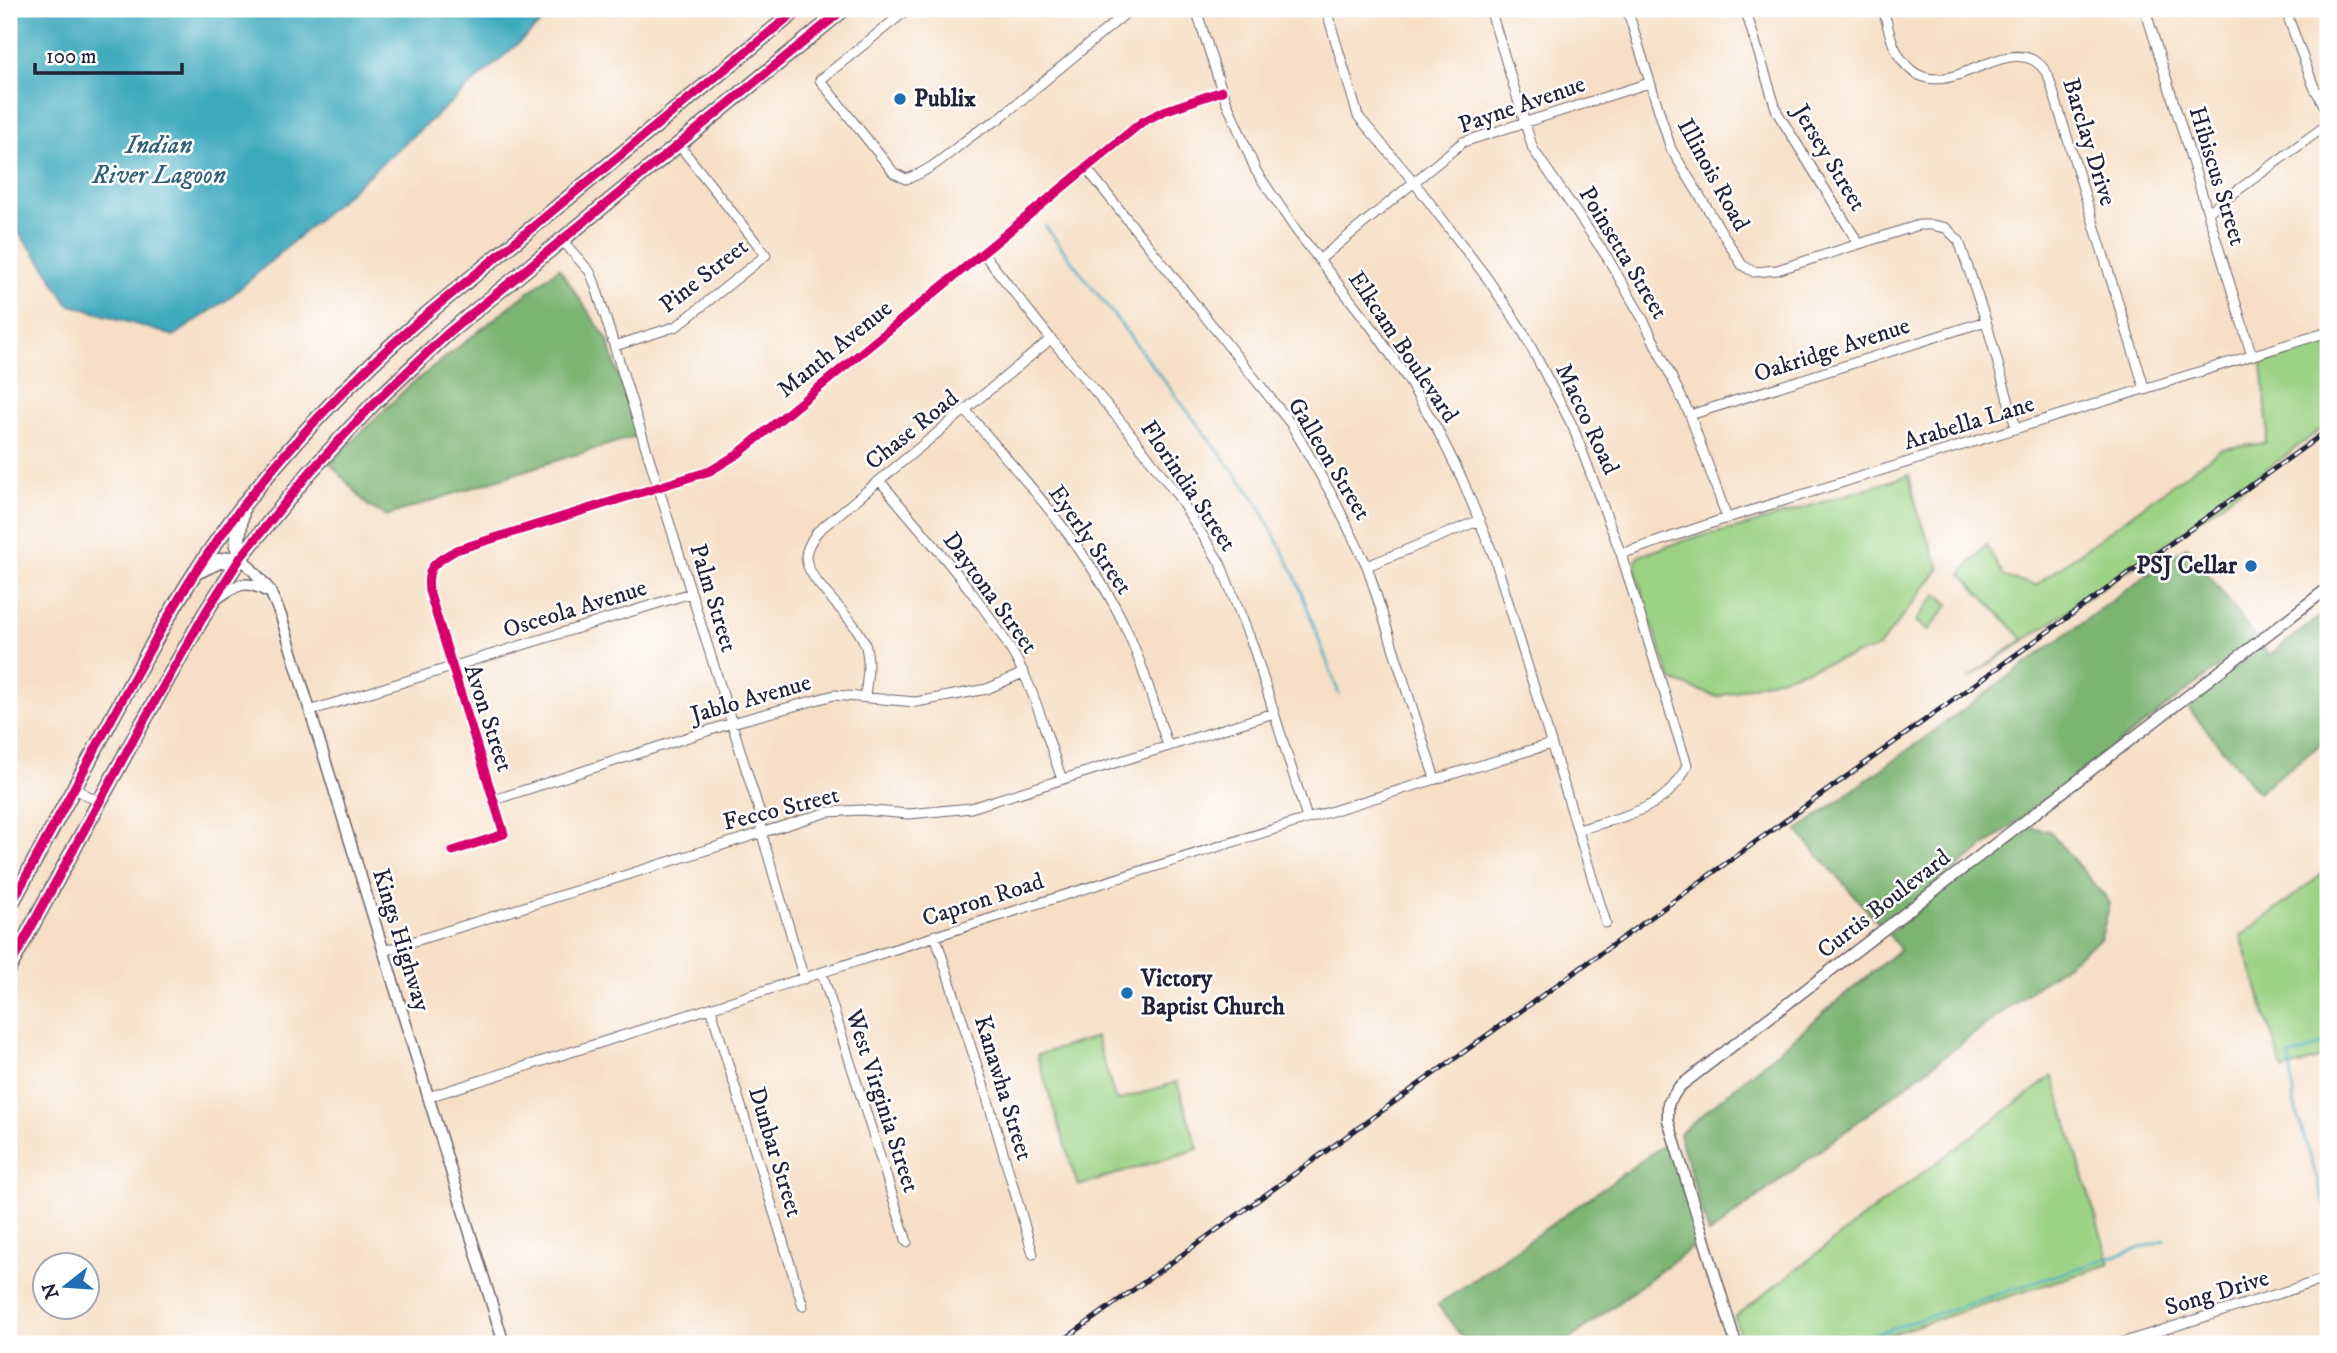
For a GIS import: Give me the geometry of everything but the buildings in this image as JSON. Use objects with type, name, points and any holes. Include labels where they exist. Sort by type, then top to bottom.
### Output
[{"type":"main road","points":[[9,908],[195,572],[243,506],[321,415],[389,347],[798,9]]},
{"type":"main road","points":[[9,968],[174,666],[213,601],[241,557],[310,472],[373,404],[447,334],[844,9]]},
{"type":"main road","points":[[241,557],[237,545],[243,506]]},
{"type":"main road","points":[[195,572],[219,561],[241,557]]},
{"type":"street","points":[[908,9],[820,79],[894,173],[906,179],[924,174],[979,128],[996,121],[1131,9]]},
{"type":"street","name":"Elkcam Boulevard","points":[[1196,9],[1222,91],[1256,171],[1273,199],[1373,329],[1407,378],[1437,429],[1480,520],[1495,559],[1606,923]]},
{"type":"street","name":"Macco Road","points":[[1326,9],[1358,116],[1414,181],[1488,278],[1553,385],[1591,469],[1621,554],[1687,765],[1675,787],[1644,810],[1578,830]]},
{"type":"street","name":"Poinsetta Street","points":[[1490,9],[1533,149],[1607,257],[1644,321],[1690,415],[1727,518]]},
{"type":"street","name":"Illinois Road","points":[[1627,9],[1675,157],[1738,260],[1754,272],[1777,270],[1859,244]]},
{"type":"street","name":"Jersey Street","points":[[1745,9],[1777,111],[1859,244]]},
{"type":"street","name":"Barclay Drive","points":[[1884,9],[1896,50],[1903,62],[1914,73],[1926,78],[1940,80],[2019,57],[2031,58],[2048,75],[2145,390]]},
{"type":"street","name":"Hibiscus Street","points":[[2145,9],[2252,356]]},
{"type":"street","points":[[2285,9],[2314,87],[2328,112]]},
{"type":"street","name":"Payne Avenue","points":[[1319,260],[1463,142],[1649,83]]},
{"type":"street","name":"Manth Avenue","points":[[433,564],[456,551],[710,471],[738,454],[1142,122],[1164,111],[1222,91]]},
{"type":"street","points":[[2208,212],[2328,124]]},
{"type":"street","name":"Pine Street","points":[[615,346],[677,326],[766,255],[679,145]]},
{"type":"street","name":"Galleon Street","points":[[1087,169],[1291,424],[1333,497],[1367,566],[1435,779]]},
{"type":"street","points":[[1859,244],[1919,225],[1946,228],[1959,241],[1986,321],[2016,428]]},
{"type":"street","name":"Palm Street","points":[[562,240],[590,272],[596,284],[761,817],[761,831],[804,979]]},
{"type":"street","name":"Florindia Street","points":[[983,253],[1127,429],[1178,496],[1220,563],[1253,646],[1307,818]]},
{"type":"street","name":"Oakridge Avenue","points":[[1690,415],[1986,321]]},
{"type":"street","name":"Arabella Lane","points":[[1621,554],[1727,518],[2328,332]]},
{"type":"street","name":"Chase Road","points":[[865,696],[868,674],[866,648],[858,629],[810,570],[806,557],[809,545],[817,532],[1051,339]]},
{"type":"street","name":"Eyerly Street","points":[[967,411],[1047,508],[1091,567],[1120,617],[1143,672],[1168,746]]},
{"type":"street","name":"Daytona Street","points":[[880,481],[1000,634],[1023,673],[1043,718],[1062,779]]},
{"type":"street","points":[[1367,566],[1480,520]]},
{"type":"street","name":"Kings Highway","points":[[241,557],[271,594],[281,616],[504,1344]]},
{"type":"street","name":"Avon Street","points":[[433,564],[427,576],[429,592],[503,834],[453,851]]},
{"type":"street","points":[[213,601],[234,586],[244,583],[255,585],[271,594]]},
{"type":"street","name":"Curtis Boulevard","points":[[1736,1344],[1668,1120],[1668,1104],[1679,1087],[2328,588]]},
{"type":"street","name":"Osceola Avenue","points":[[309,711],[691,593]]},
{"type":"street","name":"Jablo Avenue","points":[[494,800],[732,723],[834,695],[916,702],[987,689],[1023,673]]},
{"type":"street","name":"Fecco Street","points":[[383,951],[828,812],[861,810],[909,814],[971,808],[1274,713]]},
{"type":"street","name":"Capron Road","points":[[428,1097],[1307,818],[1551,744]]},
{"type":"street","points":[[74,788],[99,802]]},
{"type":"street","name":"Kanawha Street","points":[[935,935],[1033,1254]]},
{"type":"street","name":"West Virginia Street","points":[[822,972],[907,1242]]},
{"type":"street","name":"Dunbar Street","points":[[710,1009],[803,1306]]},
{"type":"street","name":"Song Drive","points":[[2118,1344],[2328,1278]]},
{"type":"green space","points":[[559,268],[608,341],[637,436],[386,516],[368,506],[330,463],[408,387]]},
{"type":"green space","points":[[2328,340],[2328,424],[2175,538],[1968,679],[2023,639],[1961,574],[1986,545],[2004,577],[2036,585],[2221,449],[2265,443],[2268,431],[2262,363]]},
{"type":"green space","points":[[1909,475],[1919,517],[1940,568],[1878,648],[1717,697],[1671,680],[1634,565],[1639,556],[1685,540],[1746,526]]},
{"type":"green space","points":[[2187,546],[2256,638],[1881,926],[1797,831]]},
{"type":"green space","points":[[1937,594],[1949,604],[1928,631],[1916,621]]},
{"type":"green space","points":[[2328,611],[2328,739],[2258,792],[2185,704],[2262,646],[2269,655]]},
{"type":"green space","points":[[2027,826],[2049,831],[2110,903],[2101,938],[1709,1234],[1679,1134],[1900,949],[1888,934]]},
{"type":"green space","points":[[2328,870],[2328,1056],[2283,1070],[2241,936]]},
{"type":"green space","points":[[1096,1037],[1116,1101],[1177,1082],[1198,1149],[1078,1186],[1037,1055]]},
{"type":"green space","points":[[2053,1076],[2110,1264],[1860,1344],[1742,1344],[1735,1317]]},
{"type":"green space","points":[[1669,1141],[1700,1241],[1563,1344],[1467,1344],[1438,1305]]},
{"type":"water","name":"Indian River Lagoon","points":[[9,9],[557,9],[229,298],[174,336],[68,304],[44,265],[9,221]]},
{"type":"waterway","points":[[1045,226],[1256,500],[1295,575],[1339,694]]},
{"type":"waterway","points":[[2328,1042],[2290,1057],[2294,1103],[2328,1215]]},
{"type":"waterway","points":[[1844,1344],[2165,1240]]},
{"type":"railway","points":[[1058,1344],[2328,430]]},
{"type":"cycle path","points":[[9,908],[170,613],[219,538],[299,438],[389,347],[421,319],[798,9]]},
{"type":"cycle path","points":[[9,968],[207,610],[241,557],[310,472],[373,404],[447,334],[844,9]]},
{"type":"cycle path","points":[[453,851],[504,834],[429,591],[429,575],[442,558],[456,550],[710,471],[738,454],[1142,122],[1164,111],[1222,91]]},
{"type":"place","name":"Publix","points":[[900,99]]},
{"type":"place","name":"PSJ Cellar","points":[[2251,566]]},
{"type":"place","name":"Victory Baptist Church","points":[[1127,993]]}]
